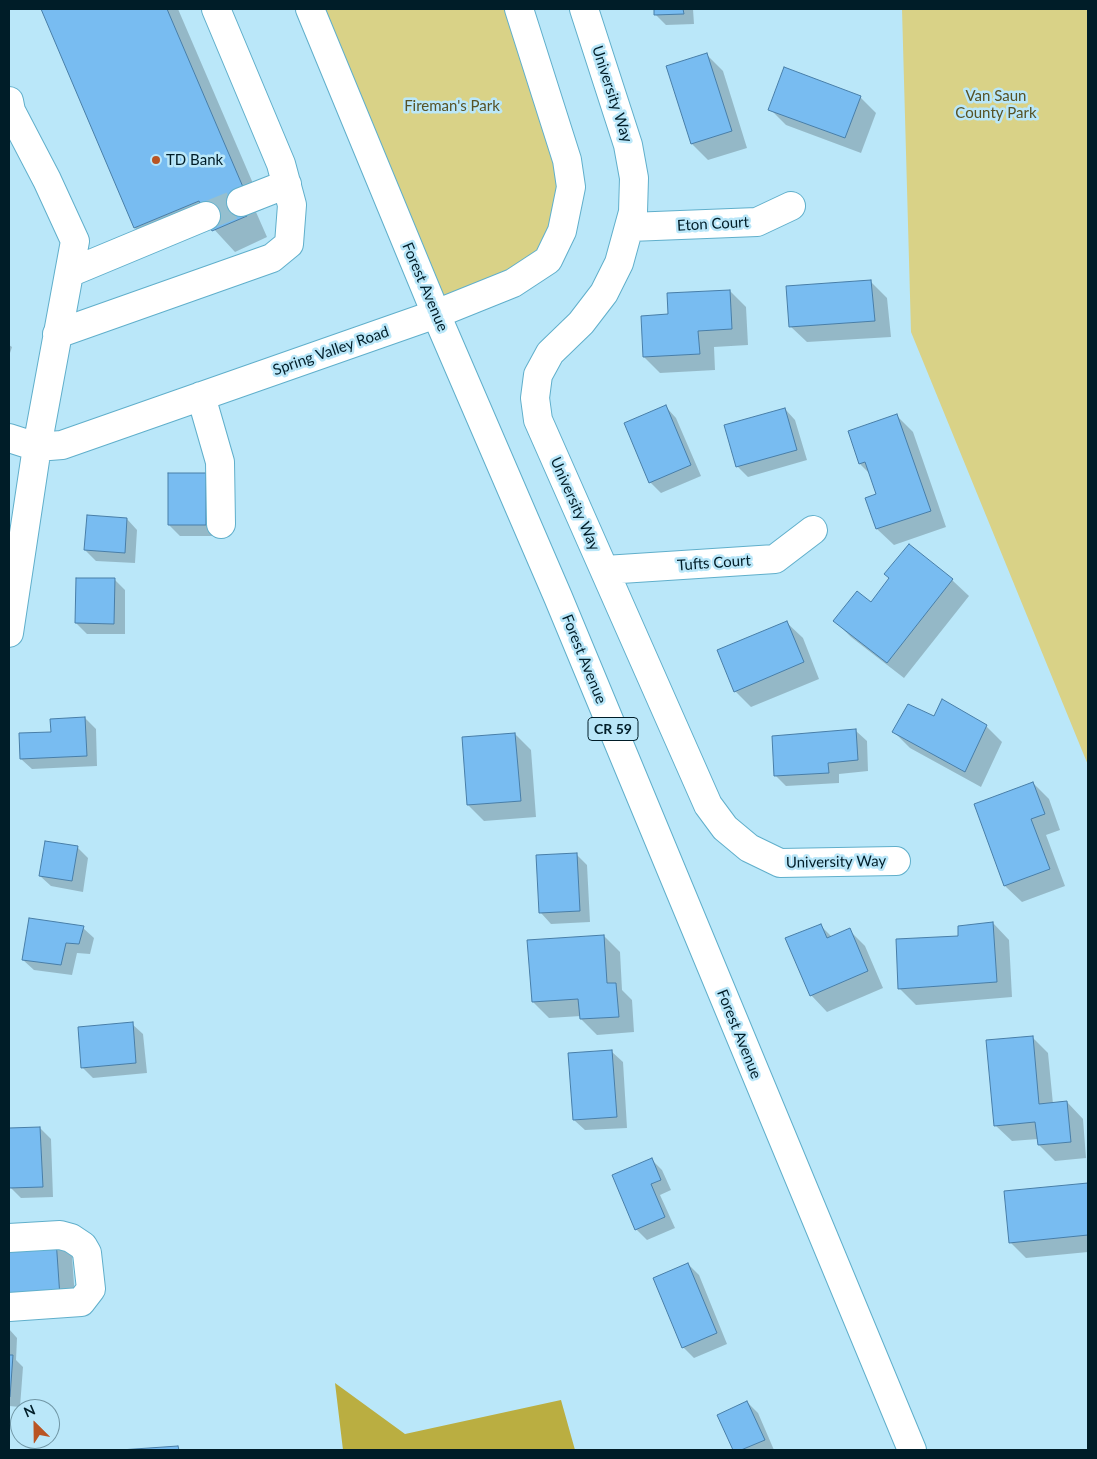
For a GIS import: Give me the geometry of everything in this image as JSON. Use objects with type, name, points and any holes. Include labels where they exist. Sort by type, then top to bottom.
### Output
[{"type":"street","points":[[58,334],[272,258],[289,244],[292,204],[281,164],[216,9]]},
{"type":"street","name":"Forest Avenue","points":[[310,9],[436,314],[558,597],[912,1450]]},
{"type":"street","name":"Spring Valley Road","points":[[37,447],[62,446],[436,314],[513,282],[548,260],[562,231],[570,187],[567,160],[519,9]]},
{"type":"street","name":"University Way","points":[[584,9],[628,145],[634,178],[630,228],[619,263],[604,294],[581,323],[550,353],[538,375],[535,398],[538,420],[708,805],[725,828],[749,848],[780,862],[896,861]]},
{"type":"street","points":[[9,101],[11,111],[47,180],[75,241],[37,447],[9,633]]},
{"type":"street","points":[[241,202],[286,184]]},
{"type":"street","name":"Eton Court","points":[[630,228],[757,222],[791,206]]},
{"type":"street","points":[[69,273],[206,216]]},
{"type":"street","points":[[201,396],[220,462],[221,524]]},
{"type":"street","points":[[9,438],[37,447]]},
{"type":"street","name":"Tufts Court","points":[[605,570],[775,559],[813,530]]},
{"type":"street","points":[[9,1238],[60,1235],[71,1238],[83,1246],[87,1254],[91,1288],[82,1302],[9,1307]]},
{"type":"green space","name":"Fireman's Park","points":[[310,9],[519,9],[567,160],[548,260],[436,314]]},
{"type":"green space","name":"Van Saun County Park","points":[[902,9],[1088,9],[1088,765],[911,332]]},
{"type":"shaded area","points":[[335,1383],[405,1434],[561,1400],[575,1450],[343,1450]]},
{"type":"building","points":[[41,9],[167,9],[243,187],[236,191],[247,216],[212,231],[199,201],[134,228]]},
{"type":"building","points":[[654,9],[683,9],[684,14],[654,15]]},
{"type":"building","points":[[707,53],[732,131],[691,144],[666,66]]},
{"type":"building","points":[[784,67],[861,96],[845,138],[768,110]]},
{"type":"building","points":[[871,280],[875,321],[789,327],[786,286]]},
{"type":"building","points":[[730,290],[732,329],[698,331],[700,354],[643,357],[641,316],[668,314],[667,293]]},
{"type":"building","points":[[666,405],[691,465],[649,483],[624,423]]},
{"type":"building","points":[[785,408],[797,450],[736,467],[724,425]]},
{"type":"building","points":[[897,414],[931,511],[876,529],[865,498],[876,494],[865,462],[859,464],[848,431]]},
{"type":"building","points":[[168,473],[206,473],[206,525],[168,525]]},
{"type":"building","points":[[87,515],[127,518],[125,553],[84,550]]},
{"type":"building","points":[[909,544],[953,579],[887,663],[833,621],[857,591],[871,602],[889,578],[884,574]]},
{"type":"building","points":[[76,578],[115,578],[114,624],[75,623]]},
{"type":"building","points":[[787,621],[804,662],[734,692],[717,650]]},
{"type":"building","points":[[942,699],[987,725],[965,772],[892,732],[908,704],[934,716]]},
{"type":"building","points":[[85,717],[87,756],[20,759],[19,733],[51,732],[50,719]]},
{"type":"building","points":[[856,729],[858,760],[828,763],[829,773],[774,776],[772,736]]},
{"type":"building","points":[[515,733],[521,801],[467,805],[462,737]]},
{"type":"building","points":[[1033,782],[1045,814],[1031,819],[1050,869],[1004,886],[974,804]]},
{"type":"building","points":[[45,841],[78,846],[72,881],[39,876]]},
{"type":"building","points":[[577,853],[580,911],[539,913],[536,855]]},
{"type":"building","points":[[29,918],[84,926],[79,944],[66,943],[61,965],[22,960]]},
{"type":"building","points":[[993,922],[997,982],[898,989],[896,939],[958,936],[958,926]]},
{"type":"building","points":[[821,924],[827,938],[850,928],[868,971],[810,996],[785,938]]},
{"type":"building","points":[[604,935],[607,983],[616,983],[619,1017],[580,1019],[578,999],[532,1002],[527,940]]},
{"type":"building","points":[[133,1022],[136,1063],[81,1068],[78,1027]]},
{"type":"building","points":[[1033,1036],[1039,1104],[1067,1101],[1071,1142],[1038,1145],[1035,1122],[994,1126],[986,1040]]},
{"type":"building","points":[[612,1050],[617,1117],[573,1120],[568,1053]]},
{"type":"building","points":[[40,1127],[43,1187],[9,1188],[9,1128]]},
{"type":"building","points":[[652,1158],[661,1180],[651,1184],[665,1217],[635,1230],[612,1175]]},
{"type":"building","points":[[1088,1183],[1088,1235],[1009,1243],[1004,1191]]},
{"type":"building","points":[[56,1239],[60,1297],[9,1300],[9,1242]]},
{"type":"building","points":[[688,1263],[717,1333],[682,1348],[653,1278]]},
{"type":"building","points":[[9,1355],[13,1355],[10,1397],[9,1397]]},
{"type":"building","points":[[747,1401],[765,1440],[741,1450],[733,1450],[717,1415]]},
{"type":"building","points":[[178,1446],[179,1450],[120,1450]]},
{"type":"tunnel","points":[[206,216],[241,202]]},
{"type":"place","name":"TD Bank","points":[[156,160]]}]
